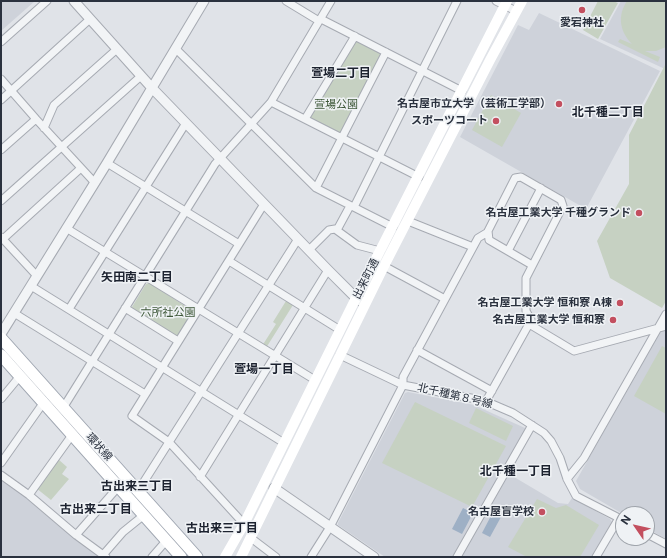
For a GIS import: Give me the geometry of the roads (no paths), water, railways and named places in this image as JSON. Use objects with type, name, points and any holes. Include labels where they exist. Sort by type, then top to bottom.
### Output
[{"type":"main road","name":"出来町通","points":[[241,557],[384,266],[522,1]]},
{"type":"main road","name":"出来町通","points":[[225,557],[244,524],[356,298],[419,177],[462,91],[503,2]]},
{"type":"main road","name":"環状線","points":[[1,338],[197,557]]},
{"type":"main road","name":"環状線","points":[[1,355],[181,557]]},
{"type":"street","points":[[1,42],[47,1]]},
{"type":"street","points":[[74,1],[152,88],[219,158],[328,270],[356,298],[365,304]]},
{"type":"street","points":[[1,334],[95,183],[204,1]]},
{"type":"street","points":[[286,1],[320,20],[462,91]]},
{"type":"street","points":[[63,408],[219,158],[271,102],[331,1]]},
{"type":"street","points":[[337,230],[352,206],[378,157],[457,1]]},
{"type":"street","points":[[503,2],[516,11]]},
{"type":"street","points":[[1,100],[90,19]]},
{"type":"street","points":[[305,119],[354,36]]},
{"type":"street","points":[[44,128],[54,105],[117,49]]},
{"type":"street","points":[[176,49],[316,188],[393,227]]},
{"type":"street","points":[[316,188],[386,52]]},
{"type":"street","points":[[1,201],[141,76]]},
{"type":"street","points":[[1,79],[95,183]]},
{"type":"street","points":[[271,102],[419,177]]},
{"type":"street","points":[[1,150],[36,119]]},
{"type":"street","points":[[69,309],[186,123]]},
{"type":"street","points":[[107,163],[239,244]]},
{"type":"street","points":[[37,276],[2,238],[81,168]]},
{"type":"street","points":[[485,403],[531,320],[526,311],[526,278],[563,206],[561,200],[521,176],[515,178],[488,232],[489,240],[532,265]]},
{"type":"street","points":[[508,251],[541,188]]},
{"type":"street","points":[[244,524],[169,442],[132,416],[264,204]]},
{"type":"street","points":[[408,221],[473,247]]},
{"type":"street","points":[[66,228],[315,380]]},
{"type":"street","points":[[309,250],[329,230],[335,229],[357,245],[380,251]]},
{"type":"street","points":[[311,557],[330,527],[403,385],[403,376],[473,247],[478,238],[488,232]]},
{"type":"street","points":[[138,491],[298,239]]},
{"type":"street","points":[[229,262],[340,330]]},
{"type":"street","points":[[384,266],[445,299]]},
{"type":"street","points":[[200,477],[328,270]]},
{"type":"street","points":[[31,286],[284,443]]},
{"type":"street","points":[[125,308],[178,341]]},
{"type":"street","points":[[14,313],[145,394]]},
{"type":"street","points":[[567,479],[584,458],[666,314]]},
{"type":"street","points":[[529,324],[574,351],[666,326]]},
{"type":"street","points":[[417,350],[492,391]]},
{"type":"street","name":"北千種第８号線","points":[[340,356],[403,385],[468,397],[503,408],[544,433],[551,441],[576,496],[615,516]]},
{"type":"street","points":[[1,399],[20,376]]},
{"type":"street","points":[[1,463],[44,402]]},
{"type":"street","points":[[456,557],[532,425]]},
{"type":"street","points":[[29,495],[72,435]]},
{"type":"street","points":[[1,475],[29,495],[76,535],[104,556],[123,532],[144,515]]},
{"type":"street","points":[[76,535],[119,486]]},
{"type":"street","points":[[274,488],[373,557]]},
{"type":"street","points":[[596,557],[615,528]]},
{"type":"street","points":[[251,538],[276,557]]},
{"type":"street","points":[[655,538],[666,544]]},
{"type":"street","points":[[152,557],[166,541]]},
{"type":"water","points":[[463,508],[473,513],[462,534],[452,529]]},
{"type":"water","points":[[493,512],[501,517],[490,537],[482,533]]},
{"type":"place","name":"愛宕神社","points":[[582,10]]},
{"type":"place","name":"名古屋市立大学（芸術工学部）","points":[[559,104]]},
{"type":"place","name":"スポーツコート","points":[[496,121]]},
{"type":"place","name":"名古屋工業大学 千種グランド","points":[[639,213]]},
{"type":"place","name":"名古屋工業大学 恒和寮 A棟","points":[[620,303]]},
{"type":"place","name":"名古屋工業大学 恒和寮","points":[[613,320]]},
{"type":"place","name":"名古屋盲学校","points":[[542,512]]},
{"type":"district","name":"萱場二丁目","points":[[341,73]]},
{"type":"district","name":"北千種二丁目","points":[[608,112]]},
{"type":"district","name":"矢田南二丁目","points":[[137,277]]},
{"type":"district","name":"萱場一丁目","points":[[264,369]]},
{"type":"district","name":"北千種一丁目","points":[[516,471]]},
{"type":"district","name":"古出来三丁目","points":[[137,486]]},
{"type":"district","name":"古出来二丁目","points":[[96,509]]},
{"type":"district","name":"古出来三丁目","points":[[222,528]]},
{"type":"park label","name":"萱場公園","points":[[336,105]]},
{"type":"park label","name":"六所社公園","points":[[168,313]]}]
